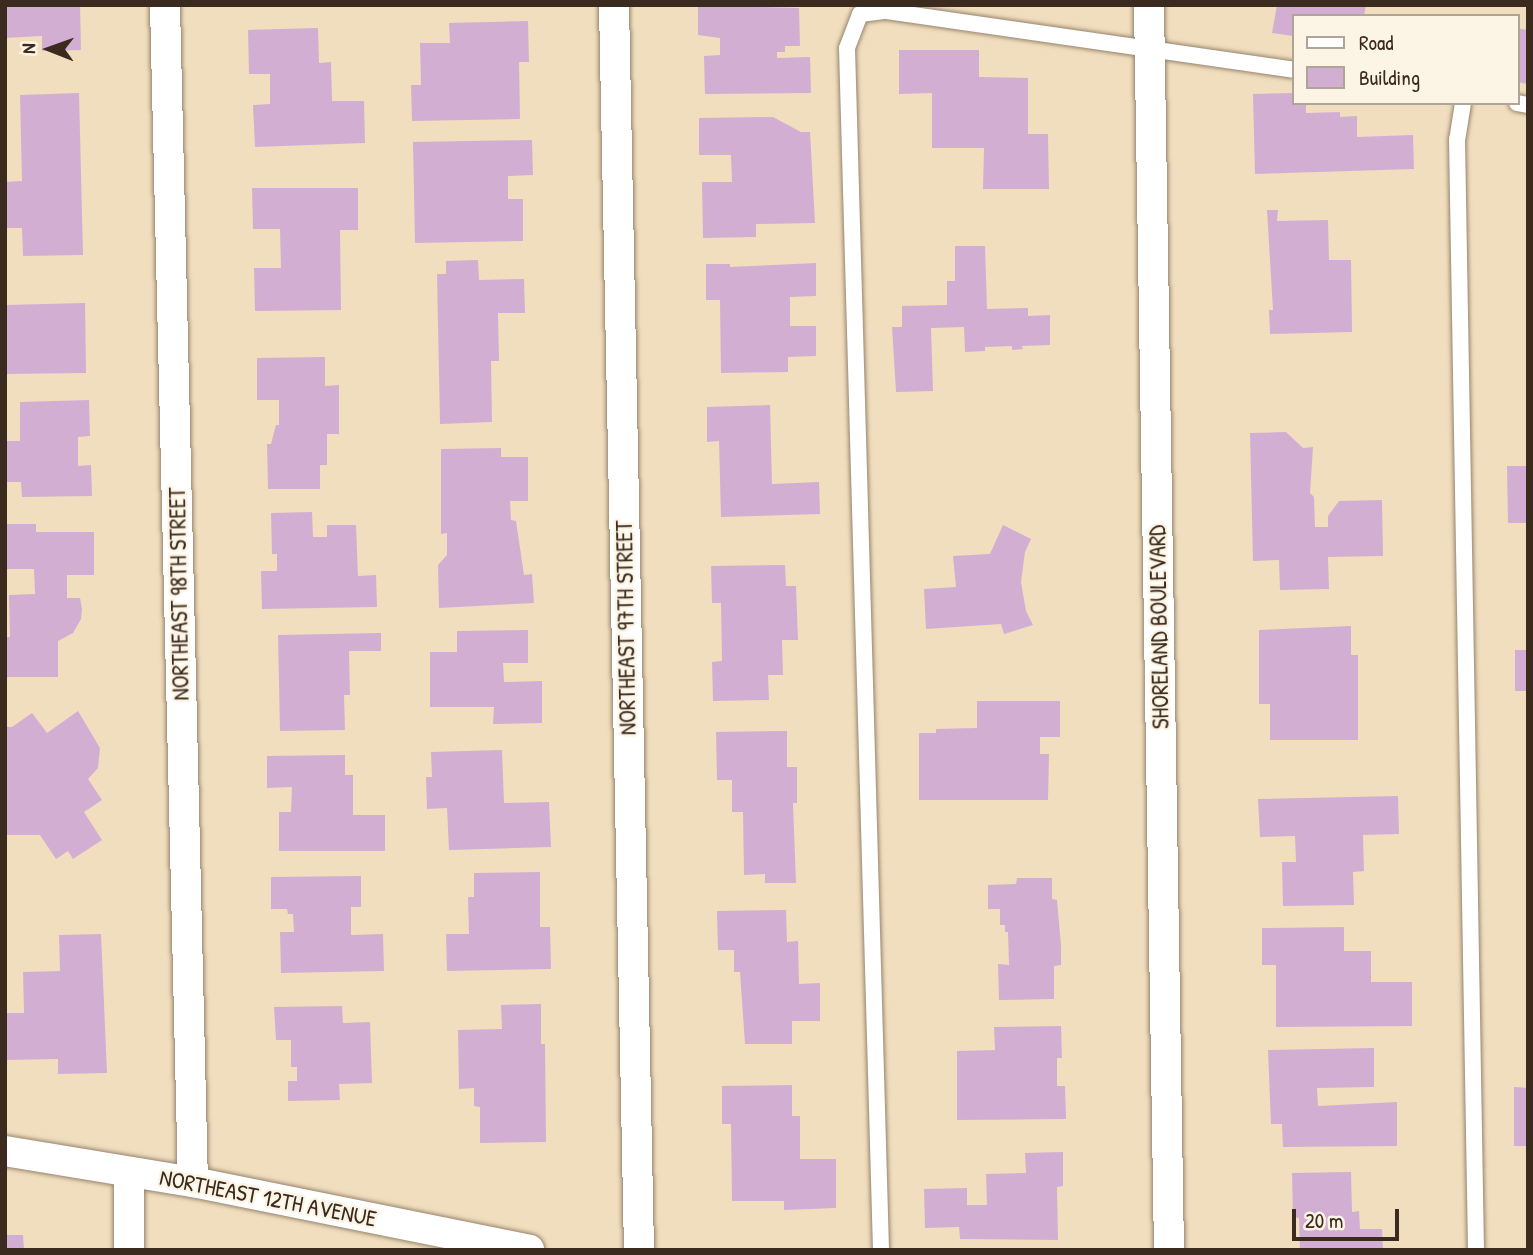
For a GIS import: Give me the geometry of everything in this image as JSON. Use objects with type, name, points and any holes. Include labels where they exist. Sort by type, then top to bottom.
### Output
[{"type":"street","name":"NORTHEAST 98TH STREET","points":[[165,5],[193,1182]]},
{"type":"street","name":"NORTHEAST 97TH STREET","points":[[614,5],[639,1250]]},
{"type":"street","name":"SHORELAND BOULEVARD","points":[[1149,5],[1168,1250]]},
{"type":"street","name":"NORTHEAST 12TH AVENUE","points":[[5,1151],[193,1182],[529,1250]]},
{"type":"street","points":[[129,1172],[130,1250]]},
{"type":"lane","points":[[881,1250],[847,48],[860,14],[886,11],[1292,71]]},
{"type":"lane","points":[[1463,105],[1457,139],[1476,1250]]},
{"type":"building","points":[[5,5],[80,5],[81,50],[42,51],[42,36],[5,38]]},
{"type":"building","points":[[698,5],[799,8],[800,46],[785,46],[785,52],[777,52],[777,58],[810,57],[811,93],[705,94],[704,56],[720,55],[720,38],[698,35]]},
{"type":"building","points":[[1277,5],[1366,5],[1364,14],[1292,14],[1292,36],[1272,33]]},
{"type":"building","points":[[528,21],[529,62],[519,62],[520,119],[412,121],[411,85],[421,85],[420,43],[450,43],[449,23]]},
{"type":"building","points":[[318,28],[319,63],[331,62],[332,101],[364,101],[365,143],[255,147],[253,105],[270,104],[270,74],[249,74],[248,30]]},
{"type":"building","points":[[1519,28],[1528,30],[1528,84],[1519,82]]},
{"type":"building","points":[[899,50],[979,50],[979,77],[1028,78],[1028,134],[1048,134],[1049,189],[983,189],[984,148],[932,148],[932,93],[899,94]]},
{"type":"building","points":[[79,93],[83,255],[23,256],[22,228],[5,228],[5,182],[22,181],[20,95]]},
{"type":"building","points":[[1292,93],[1292,105],[1306,105],[1306,113],[1340,112],[1340,117],[1357,116],[1357,137],[1413,135],[1414,169],[1255,174],[1253,94]]},
{"type":"building","points":[[773,117],[801,132],[810,132],[815,223],[756,224],[756,237],[703,238],[702,182],[732,182],[731,155],[699,155],[699,118]]},
{"type":"building","points":[[532,140],[533,175],[508,176],[508,199],[523,199],[523,241],[415,243],[413,142]]},
{"type":"building","points":[[252,188],[358,188],[358,230],[340,230],[341,310],[255,311],[254,268],[281,268],[280,229],[253,229]]},
{"type":"building","points":[[1267,210],[1278,210],[1277,221],[1328,220],[1329,260],[1351,260],[1352,332],[1270,334],[1269,310],[1273,310]]},
{"type":"building","points":[[955,246],[985,246],[987,309],[1028,308],[1028,316],[1050,315],[1050,345],[1022,346],[1023,349],[1012,350],[1012,346],[985,347],[985,351],[965,352],[964,327],[931,328],[933,391],[896,392],[892,327],[902,327],[902,306],[947,305],[947,281],[955,281]]},
{"type":"building","points":[[478,260],[479,280],[524,279],[525,313],[498,313],[499,361],[491,361],[492,422],[440,424],[437,274],[446,274],[446,261]]},
{"type":"building","points":[[816,263],[816,296],[790,297],[790,326],[816,326],[816,356],[788,357],[788,372],[721,373],[720,300],[706,300],[706,264],[730,264],[730,267]]},
{"type":"building","points":[[85,303],[86,373],[5,374],[5,305]]},
{"type":"building","points":[[325,357],[325,386],[339,385],[339,434],[327,434],[327,465],[320,465],[320,489],[268,489],[267,444],[271,444],[276,425],[279,425],[279,400],[257,400],[257,358]]},
{"type":"building","points":[[89,400],[90,436],[78,437],[78,466],[91,465],[92,496],[22,497],[21,482],[5,482],[5,441],[20,441],[20,402]]},
{"type":"building","points":[[770,405],[772,484],[819,482],[820,514],[721,517],[719,441],[707,442],[707,407]]},
{"type":"building","points":[[1286,432],[1303,448],[1313,447],[1310,493],[1314,497],[1315,527],[1328,527],[1328,516],[1339,501],[1382,500],[1383,556],[1328,557],[1329,589],[1280,590],[1279,560],[1253,561],[1250,433]]},
{"type":"building","points":[[501,448],[501,457],[528,457],[528,501],[510,501],[511,520],[516,521],[524,575],[532,574],[534,603],[439,608],[438,565],[447,555],[447,533],[441,534],[441,449]]},
{"type":"building","points":[[1507,466],[1528,466],[1528,523],[1508,523]]},
{"type":"building","points":[[312,512],[313,537],[327,537],[327,525],[356,525],[358,576],[376,575],[377,607],[262,609],[261,571],[277,571],[277,554],[272,554],[271,513]]},
{"type":"building","points":[[5,524],[36,524],[36,532],[94,532],[94,575],[67,575],[67,598],[80,598],[82,609],[81,619],[73,633],[58,641],[58,677],[5,677],[5,637],[10,637],[9,595],[35,594],[34,569],[5,569]]},
{"type":"building","points":[[1003,525],[1031,539],[1025,552],[1021,582],[1026,611],[1033,625],[1004,634],[1001,624],[926,629],[924,589],[956,587],[953,556],[990,554]]},
{"type":"building","points":[[785,565],[786,586],[796,586],[798,640],[782,640],[783,675],[768,675],[769,700],[713,701],[712,662],[722,661],[721,603],[712,603],[711,566]]},
{"type":"building","points":[[1351,626],[1351,655],[1358,655],[1358,740],[1270,740],[1270,704],[1259,704],[1259,630]]},
{"type":"building","points":[[528,630],[528,663],[503,663],[504,682],[542,681],[542,723],[493,724],[494,707],[430,707],[430,652],[457,652],[457,631]]},
{"type":"building","points":[[381,633],[381,651],[349,651],[350,695],[344,695],[345,730],[280,731],[278,635]]},
{"type":"building","points":[[1515,650],[1528,650],[1528,691],[1515,691]]},
{"type":"building","points":[[977,701],[1060,701],[1060,737],[1040,737],[1040,754],[1049,754],[1048,800],[919,800],[919,733],[936,733],[936,729],[977,728]]},
{"type":"building","points":[[78,711],[100,748],[98,768],[88,779],[102,800],[84,812],[102,840],[73,859],[68,851],[56,859],[40,835],[5,835],[5,727],[12,727],[32,713],[47,733]]},
{"type":"building","points":[[787,731],[787,767],[797,767],[797,803],[793,803],[796,883],[765,883],[765,874],[744,875],[743,812],[732,812],[732,780],[717,780],[716,732]]},
{"type":"building","points":[[502,750],[504,803],[549,802],[551,847],[449,850],[447,808],[427,809],[426,777],[432,777],[431,752]]},
{"type":"building","points":[[345,755],[345,775],[353,775],[353,815],[385,815],[385,851],[279,851],[279,812],[291,812],[292,787],[267,788],[267,756]]},
{"type":"building","points":[[1398,796],[1399,834],[1363,835],[1364,871],[1353,872],[1354,905],[1283,906],[1282,862],[1296,862],[1295,836],[1260,837],[1258,799]]},
{"type":"building","points":[[540,872],[540,927],[550,927],[551,969],[447,971],[446,934],[469,934],[468,897],[474,897],[474,873]]},
{"type":"building","points":[[361,876],[361,907],[351,907],[351,935],[383,934],[384,971],[281,973],[280,932],[294,932],[293,914],[288,914],[287,909],[271,909],[271,877]]},
{"type":"building","points":[[1017,878],[1052,878],[1052,899],[1057,900],[1061,945],[1061,965],[1054,966],[1054,999],[999,1000],[998,964],[1009,965],[1008,932],[1005,932],[1005,925],[1000,925],[1000,909],[988,909],[988,885],[1016,884]]},
{"type":"building","points":[[786,910],[787,942],[798,941],[799,984],[820,983],[820,1021],[792,1021],[792,1044],[745,1044],[740,972],[734,972],[734,950],[718,950],[717,911]]},
{"type":"building","points":[[1344,927],[1344,951],[1371,951],[1371,982],[1412,982],[1412,1026],[1276,1027],[1276,965],[1262,965],[1262,928]]},
{"type":"building","points":[[101,934],[107,1073],[58,1074],[58,1059],[5,1060],[5,1013],[24,1013],[23,972],[60,971],[59,935]]},
{"type":"building","points":[[541,1004],[541,1044],[545,1044],[546,1142],[480,1143],[480,1107],[474,1106],[474,1088],[459,1089],[458,1030],[502,1029],[501,1005]]},
{"type":"building","points":[[342,1006],[343,1023],[370,1022],[372,1083],[339,1084],[340,1100],[288,1101],[288,1081],[297,1081],[297,1067],[291,1067],[291,1040],[276,1040],[274,1007]]},
{"type":"building","points":[[1061,1026],[1062,1058],[1057,1058],[1057,1086],[1065,1086],[1066,1119],[957,1120],[957,1051],[995,1050],[994,1027]]},
{"type":"building","points":[[1374,1048],[1374,1087],[1317,1088],[1318,1106],[1397,1102],[1397,1146],[1283,1147],[1282,1124],[1271,1124],[1268,1050]]},
{"type":"building","points":[[792,1085],[792,1116],[800,1116],[800,1159],[836,1159],[836,1208],[784,1210],[784,1201],[732,1201],[731,1124],[722,1124],[722,1086]]},
{"type":"building","points":[[1514,1087],[1528,1088],[1528,1146],[1514,1146]]},
{"type":"building","points":[[1063,1152],[1063,1186],[1057,1187],[1058,1240],[960,1239],[959,1227],[925,1228],[924,1189],[967,1188],[967,1205],[987,1205],[986,1174],[1026,1173],[1025,1153]]},
{"type":"building","points":[[1351,1172],[1352,1212],[1359,1211],[1360,1229],[1382,1229],[1383,1250],[1300,1250],[1299,1218],[1293,1217],[1292,1173]]},
{"type":"building","points":[[5,1235],[23,1235],[24,1250],[5,1250]]}]
